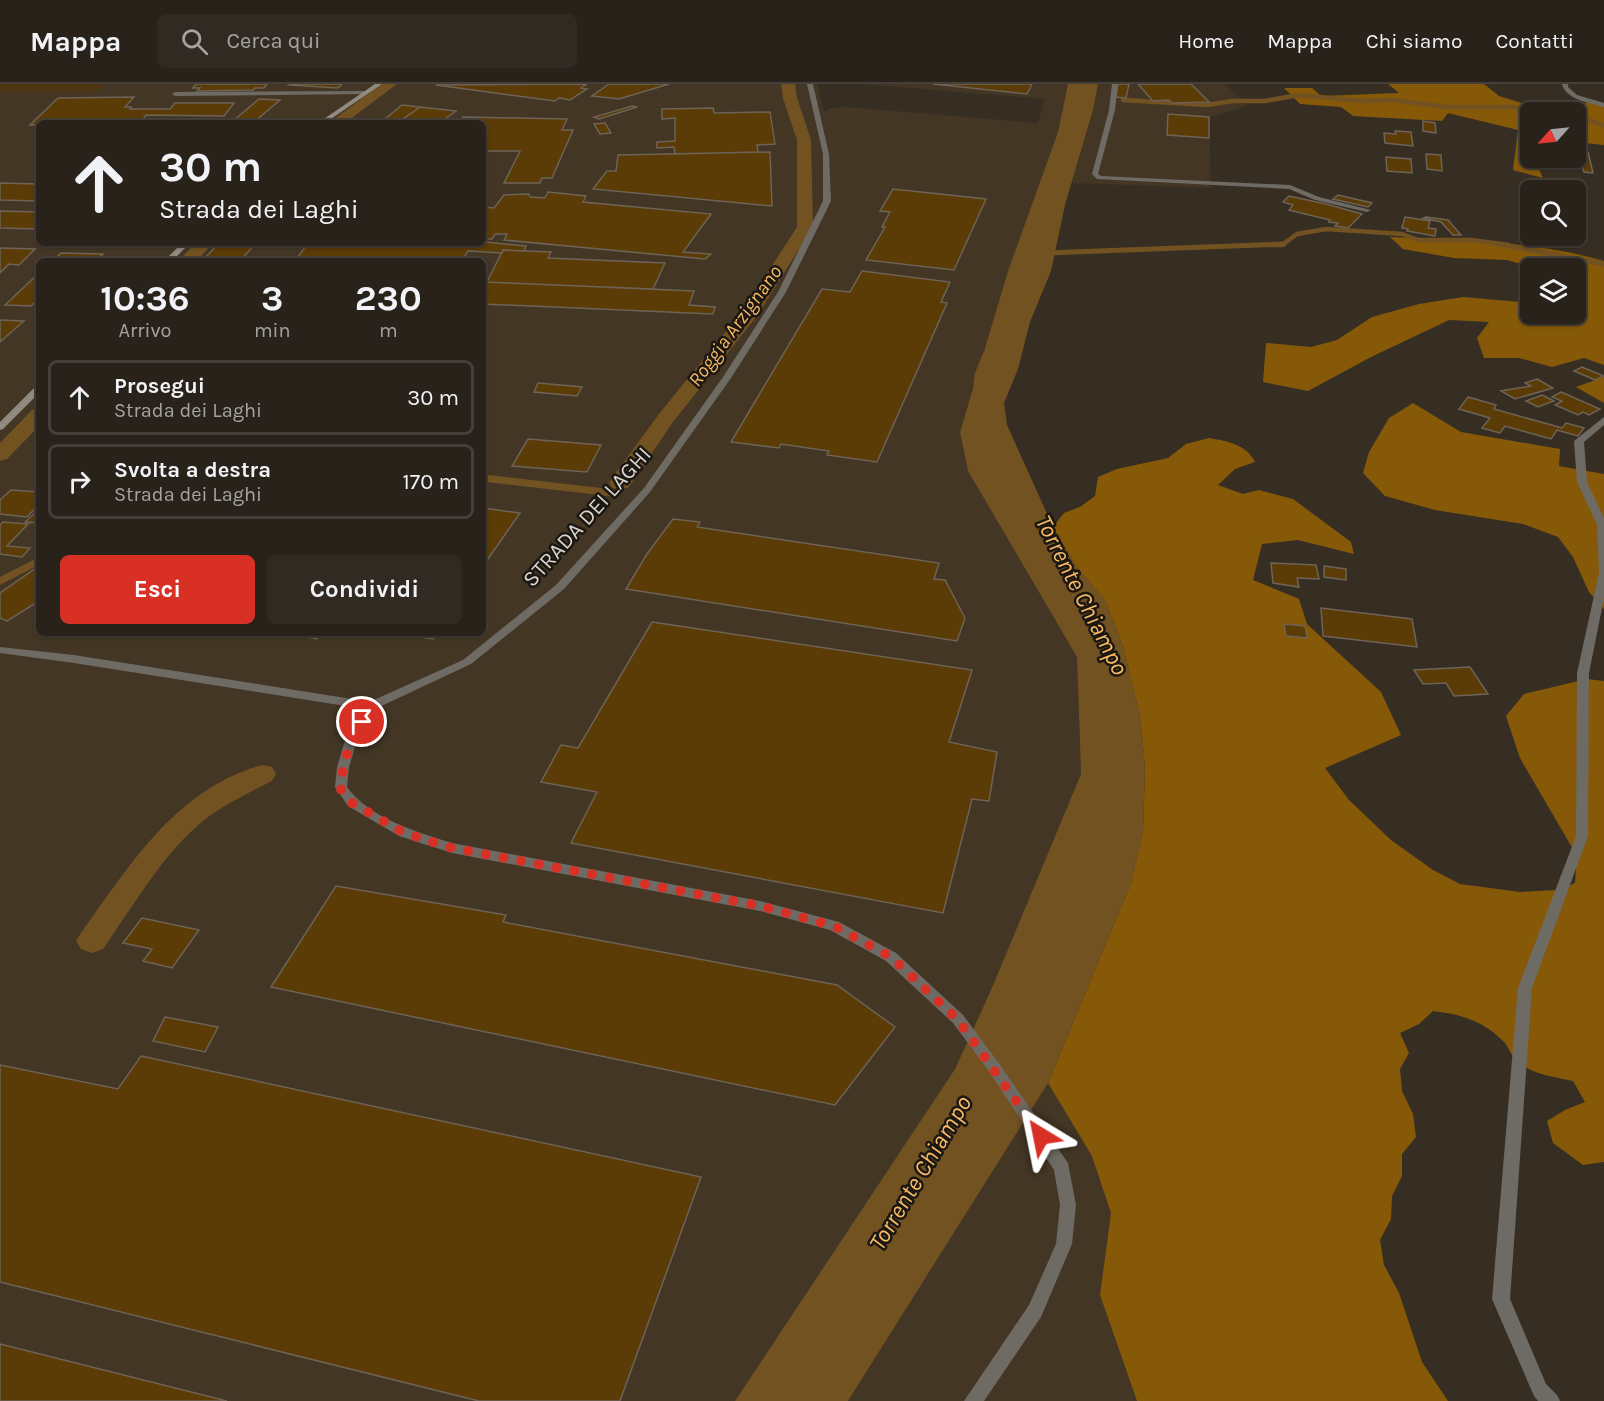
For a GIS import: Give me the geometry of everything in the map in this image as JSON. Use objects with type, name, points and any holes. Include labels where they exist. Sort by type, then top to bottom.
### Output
[{"type":"main road","points":[[325,120],[379,84]]},
{"type":"main road","points":[[171,258],[183,246]]},
{"type":"main road","points":[[0,427],[36,391]]},
{"type":"street","name":"STRADA DEI LAGHI","points":[[370,706],[466,662],[560,587],[647,490],[684,440],[782,292],[827,201],[826,154],[810,84]]},
{"type":"street","points":[[1115,84],[1112,110],[1095,174],[1100,178],[1290,187],[1317,199],[1367,210]]},
{"type":"street","points":[[1565,84],[1565,87],[1575,96],[1604,105]]},
{"type":"street","points":[[175,94],[365,93]]},
{"type":"street","points":[[1551,1401],[1540,1390],[1501,1299],[1525,988],[1582,836],[1583,674],[1604,573],[1602,524],[1582,482],[1579,441],[1604,420]]},
{"type":"street","points":[[0,650],[74,659],[370,706],[352,737],[343,767],[340,788],[352,803],[404,833],[452,848],[760,906],[834,926],[891,957],[958,1020],[1062,1168],[1068,1206],[1064,1244],[1035,1311],[972,1401]]},
{"type":"shaded area","points":[[0,84],[105,84],[97,92],[0,92]]},
{"type":"shaded area","points":[[105,84],[817,84],[824,111],[847,107],[1038,123],[1045,99],[863,84],[1068,84],[1058,132],[1008,271],[960,432],[968,471],[1077,657],[1081,774],[991,990],[955,1069],[735,1401],[0,1401],[0,92],[97,92]]},
{"type":"shaded area","points":[[1098,84],[1225,84],[1248,106],[1209,117],[1211,188],[1072,183]]},
{"type":"shaded area","points":[[1388,84],[1484,84],[1499,96],[1520,102],[1520,168],[1538,168],[1543,178],[1513,170],[1518,130],[1448,113],[1442,121],[1353,116],[1341,107],[1300,104],[1284,88],[1312,88],[1321,96],[1399,93]]},
{"type":"shaded area","points":[[1586,103],[1604,105],[1604,145],[1586,143]]},
{"type":"shaded area","points":[[1390,237],[1520,245],[1578,254],[1604,261],[1604,365],[1584,358],[1552,367],[1519,358],[1484,358],[1477,338],[1489,322],[1449,320],[1371,357],[1308,391],[1263,382],[1266,343],[1311,347],[1337,340],[1372,317],[1419,304],[1463,297],[1520,302],[1520,324],[1586,324],[1586,258],[1520,258],[1520,264],[1507,260],[1454,258],[1403,249]]},
{"type":"shaded area","points":[[1604,377],[1604,403],[1576,387]]},
{"type":"shaded area","points":[[1413,403],[1461,432],[1560,449],[1559,466],[1604,474],[1604,609],[1589,592],[1573,557],[1558,537],[1523,524],[1435,510],[1385,496],[1363,473],[1369,452],[1389,418]]},
{"type":"shaded area","points":[[1209,438],[1241,447],[1255,462],[1235,469],[1218,485],[1243,494],[1259,490],[1293,499],[1351,542],[1354,554],[1298,540],[1262,544],[1253,580],[1299,599],[1307,624],[1381,692],[1401,735],[1325,768],[1349,800],[1391,840],[1433,870],[1460,884],[1520,892],[1558,890],[1575,883],[1577,856],[1520,758],[1506,716],[1524,694],[1587,679],[1604,681],[1604,1162],[1583,1165],[1553,1143],[1547,1121],[1585,1102],[1573,1081],[1526,1068],[1515,1060],[1506,1045],[1488,1029],[1453,1014],[1433,1011],[1419,1024],[1400,1033],[1409,1053],[1400,1069],[1402,1091],[1413,1114],[1416,1137],[1402,1154],[1402,1176],[1392,1196],[1391,1219],[1380,1240],[1384,1265],[1399,1293],[1422,1362],[1448,1401],[1137,1401],[1100,1295],[1111,1213],[1092,1156],[1048,1083],[1131,883],[1143,831],[1145,767],[1140,716],[1123,646],[1105,600],[1079,570],[1053,527],[1064,513],[1080,507],[1095,496],[1098,477],[1117,469],[1168,458],[1186,444]]},
{"type":"shaded area","points":[[1048,1083],[1092,1156],[1111,1213],[1100,1295],[1137,1401],[848,1401]]},
{"type":"water","points":[[1068,84],[1098,84],[1093,110],[1065,205],[1051,271],[1030,322],[1018,369],[1004,403],[1007,425],[1053,527],[1079,570],[1105,600],[1123,646],[1140,716],[1145,767],[1143,831],[1131,883],[1048,1083],[848,1401],[735,1401],[955,1069],[991,990],[1081,774],[1077,657],[968,471],[960,432],[1008,271],[1058,132]]},
{"type":"building","points":[[196,84],[267,84],[264,88],[253,90],[197,91],[200,88],[193,88]]},
{"type":"building","points":[[342,84],[338,88],[289,85]]},
{"type":"building","points":[[587,84],[581,88],[587,89],[570,100],[559,98],[555,101],[436,85]]},
{"type":"building","points":[[609,84],[669,84],[619,99],[592,96]]},
{"type":"building","points":[[933,84],[1032,84],[1027,94]]},
{"type":"building","points":[[1118,84],[1129,84],[1126,98],[1116,97]]},
{"type":"building","points":[[1138,84],[1191,84],[1209,102],[1153,101]]},
{"type":"building","points":[[134,97],[125,107],[131,107],[130,109],[170,109],[175,103],[234,103],[224,116],[146,115],[142,120],[36,120],[36,125],[30,125],[58,98]]},
{"type":"building","points":[[259,99],[280,100],[256,120],[234,120]]},
{"type":"building","points":[[402,105],[420,107],[401,120],[384,120]]},
{"type":"building","points":[[632,106],[637,107],[599,119],[594,117]]},
{"type":"building","points":[[420,107],[456,111],[443,120],[401,120]]},
{"type":"building","points":[[713,108],[714,113],[770,112],[775,144],[757,145],[758,152],[675,154],[674,147],[657,148],[657,142],[675,141],[675,118],[662,119],[662,109]]},
{"type":"building","points":[[1168,114],[1209,117],[1209,138],[1167,135]]},
{"type":"building","points":[[463,117],[567,119],[562,130],[573,130],[552,178],[542,178],[540,183],[504,183],[520,151],[486,151],[486,120],[461,120]]},
{"type":"building","points":[[1423,121],[1435,123],[1436,133],[1423,131]]},
{"type":"building","points":[[605,123],[611,133],[600,134],[594,124]]},
{"type":"building","points":[[1395,131],[1411,132],[1413,146],[1385,143],[1384,133],[1396,134]]},
{"type":"building","points":[[770,152],[772,206],[593,189],[607,171],[616,171],[618,155]]},
{"type":"building","points":[[1586,152],[1588,152],[1593,173],[1584,172]]},
{"type":"building","points":[[1426,154],[1441,155],[1442,171],[1427,169]]},
{"type":"building","points":[[1386,157],[1411,159],[1412,173],[1387,171]]},
{"type":"building","points":[[0,183],[36,184],[36,201],[0,200]]},
{"type":"building","points":[[893,189],[986,199],[954,270],[866,260],[885,227],[882,227],[890,212],[880,211]]},
{"type":"building","points":[[548,192],[586,196],[583,202],[711,214],[683,252],[711,254],[705,259],[504,240],[507,234],[495,234],[492,239],[486,240],[486,207],[494,208],[504,195],[529,194],[530,197],[545,198]]},
{"type":"building","points":[[1338,195],[1372,203],[1368,207],[1333,199]]},
{"type":"building","points":[[1289,196],[1362,214],[1348,228],[1335,226],[1338,223],[1289,210],[1293,205],[1283,202]]},
{"type":"building","points":[[0,211],[36,212],[36,229],[0,228]]},
{"type":"building","points":[[1405,217],[1430,221],[1428,228],[1436,229],[1435,236],[1402,228]]},
{"type":"building","points":[[1423,218],[1448,220],[1461,235],[1453,235],[1441,222]]},
{"type":"building","points":[[486,242],[526,246],[524,251],[503,250],[502,253],[468,251],[464,258],[297,258],[306,246],[486,246]]},
{"type":"building","points":[[216,246],[253,246],[243,258],[205,258]]},
{"type":"building","points":[[0,248],[35,249],[19,265],[9,264],[0,273]]},
{"type":"building","points":[[503,250],[551,252],[548,258],[665,263],[653,289],[487,282]]},
{"type":"building","points":[[61,253],[103,254],[99,258],[55,258]]},
{"type":"building","points":[[862,271],[950,282],[941,302],[947,303],[877,462],[827,455],[829,451],[781,444],[779,448],[731,442],[822,289],[850,292]]},
{"type":"building","points":[[36,276],[36,301],[31,306],[5,305]]},
{"type":"building","points":[[486,284],[694,291],[689,305],[715,307],[713,314],[486,304]]},
{"type":"building","points":[[0,320],[24,321],[0,342]]},
{"type":"building","points":[[1582,367],[1604,376],[1595,380],[1574,371]]},
{"type":"building","points":[[1537,379],[1553,388],[1515,399],[1501,391],[1531,386],[1525,383]]},
{"type":"building","points":[[538,383],[582,387],[577,396],[534,392]]},
{"type":"building","points":[[1561,392],[1600,409],[1589,415],[1583,412],[1578,415],[1555,405],[1562,401],[1552,397]]},
{"type":"building","points":[[1542,395],[1554,401],[1538,407],[1526,401]]},
{"type":"building","points":[[1468,397],[1496,405],[1494,409],[1562,428],[1566,423],[1584,428],[1578,436],[1557,430],[1551,439],[1505,426],[1500,433],[1482,428],[1490,418],[1459,409]]},
{"type":"building","points":[[528,439],[601,445],[587,472],[512,466]]},
{"type":"building","points":[[11,490],[36,492],[36,507],[27,517],[0,514],[0,500]]},
{"type":"building","points":[[486,508],[520,513],[486,562]]},
{"type":"building","points":[[36,512],[36,523],[25,522]]},
{"type":"building","points":[[673,519],[700,522],[697,527],[939,563],[934,579],[945,580],[965,618],[957,641],[626,589],[647,554]]},
{"type":"building","points":[[3,522],[28,524],[7,546],[30,548],[22,557],[0,554],[0,525]]},
{"type":"building","points":[[1271,563],[1316,565],[1319,579],[1297,578],[1299,587],[1273,583]]},
{"type":"building","points":[[1324,566],[1346,569],[1346,580],[1324,577]]},
{"type":"building","points":[[36,568],[36,603],[7,621],[0,618],[0,593]]},
{"type":"building","points":[[1321,608],[1412,619],[1417,647],[1323,636]]},
{"type":"building","points":[[652,622],[972,670],[949,742],[997,752],[989,801],[972,799],[943,913],[571,843],[597,792],[541,782],[561,745],[578,748]]},
{"type":"building","points":[[1284,624],[1305,626],[1307,638],[1286,636]]},
{"type":"building","points":[[301,636],[320,636],[317,639]]},
{"type":"building","points":[[412,636],[436,636],[433,639]]},
{"type":"building","points":[[1470,667],[1488,694],[1454,696],[1446,683],[1423,684],[1414,670]]},
{"type":"building","points":[[336,886],[506,915],[503,922],[837,985],[895,1027],[835,1105],[271,987]]},
{"type":"building","points":[[142,918],[199,930],[172,968],[143,961],[152,949],[123,943]]},
{"type":"building","points":[[165,1017],[218,1027],[205,1052],[153,1041]]},
{"type":"building","points":[[141,1056],[701,1177],[620,1401],[479,1401],[0,1282],[0,1065],[118,1089]]},
{"type":"building","points":[[0,1344],[227,1401],[0,1401]]},
{"type":"waterway","points":[[340,120],[390,84]]},
{"type":"waterway","name":"Roggia Arzignano","points":[[620,483],[666,418],[751,312],[805,227],[804,140],[790,98],[788,84]]},
{"type":"waterway","points":[[1123,100],[1207,105],[1233,101],[1265,101],[1299,95],[1362,101],[1393,100],[1447,107],[1520,108]]},
{"type":"waterway","points":[[1586,119],[1604,125]]},
{"type":"waterway","points":[[1283,244],[1297,234],[1326,229],[1402,234],[1418,240],[1471,240],[1509,245]]},
{"type":"waterway","points":[[1046,253],[1283,244]]},
{"type":"waterway","points":[[1270,245],[1283,244]]},
{"type":"waterway","points":[[1498,244],[1604,264]]},
{"type":"waterway","points":[[190,258],[202,246]]},
{"type":"waterway","name":"Torrente Chiampo","points":[[976,385],[977,375],[985,355]]},
{"type":"waterway","points":[[0,455],[36,417]]},
{"type":"waterway","points":[[486,478],[613,493]]},
{"type":"waterway","points":[[0,581],[36,563]]},
{"type":"waterway","name":"Roggia Arzignano","points":[[92,941],[162,844],[176,830],[207,805],[262,774]]},
{"type":"route","points":[[362,722],[352,737],[343,767],[340,788],[352,803],[404,833],[452,848],[760,906],[834,926],[891,957],[958,1020],[1041,1136]]}]
